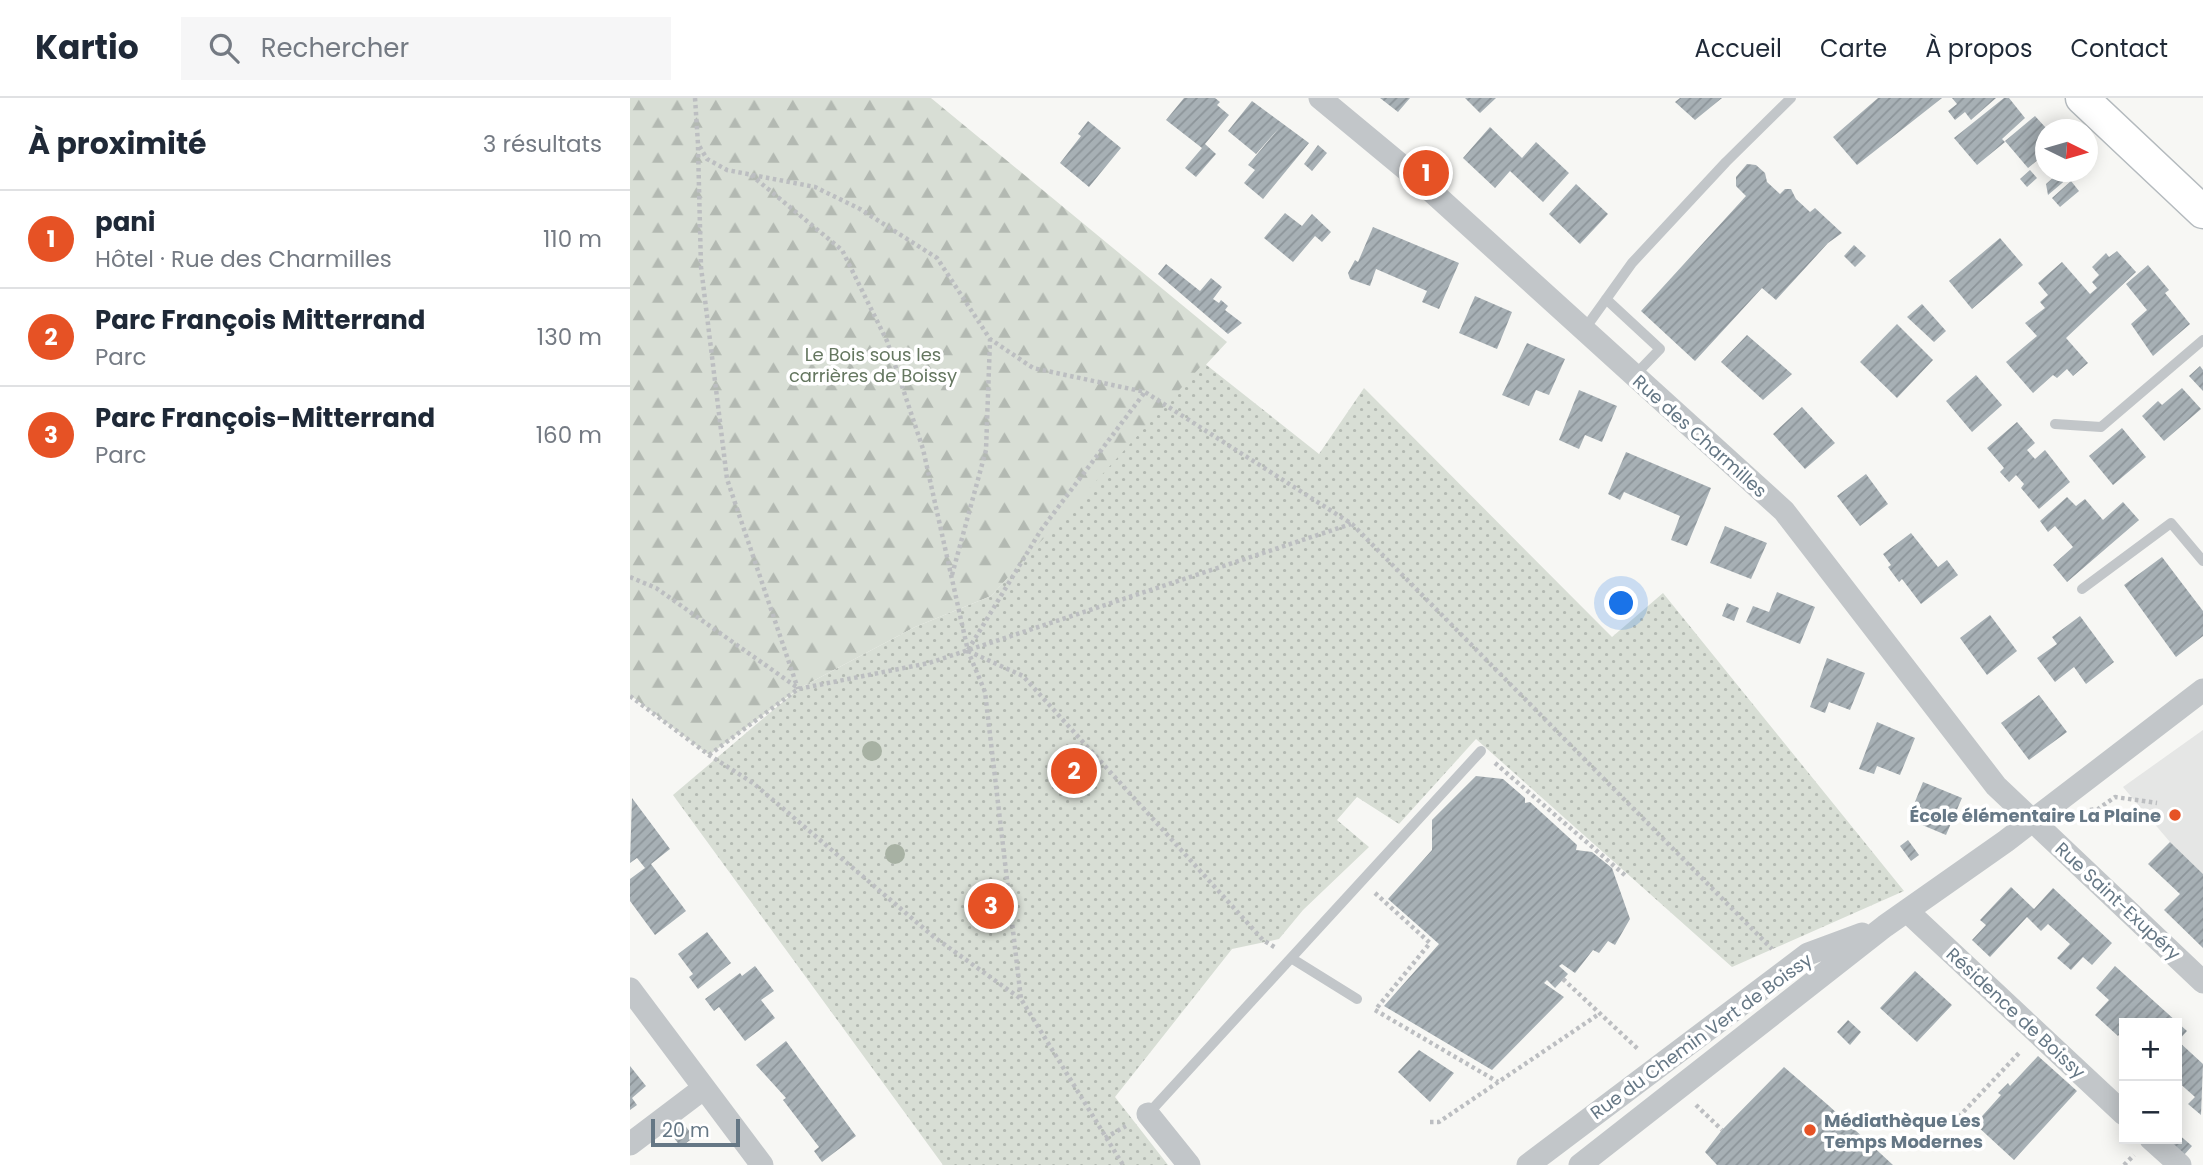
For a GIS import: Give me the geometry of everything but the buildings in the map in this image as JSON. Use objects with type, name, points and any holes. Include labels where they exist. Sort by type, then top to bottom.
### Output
[{"type":"main road","points":[[2082,98],[2203,212]]},
{"type":"street","name":"Rue des Charmilles","points":[[1320,98],[1419,180],[1784,511],[1996,786],[2040,828]]},
{"type":"street","name":"Rue du Chemin Vert de Boissy","points":[[1580,1165],[1885,926],[2040,828],[2203,690]]},
{"type":"street","name":"Rue Saint-Exupéry","points":[[2040,828],[2203,982]]},
{"type":"street","name":"Résidence de Boissy","points":[[1908,911],[2119,1109]]},
{"type":"street","name":"Rue du Chemin Vert de Boissy","points":[[1528,1165],[1808,954],[1885,926]]},
{"type":"street","points":[[630,989],[762,1165]]},
{"type":"street","points":[[630,1144],[704,1088]]},
{"type":"street","points":[[1148,1114],[1189,1165]]},
{"type":"street","points":[[2157,1144],[2180,1165]]},
{"type":"lane","points":[[1584,330],[1642,253],[1726,162],[1791,98]]},
{"type":"lane","points":[[1606,299],[1660,349],[1634,376]]},
{"type":"lane","points":[[2056,424],[2101,427],[2203,341]]},
{"type":"lane","points":[[2082,589],[2171,523],[2203,561]]},
{"type":"lane","points":[[1148,1114],[1481,751]]},
{"type":"lane","points":[[1292,958],[1357,999]]},
{"type":"path","points":[[695,98],[701,267],[727,479],[799,689]]},
{"type":"path","points":[[698,144],[707,159],[727,170],[815,187],[860,209],[937,258],[990,339],[1033,368],[1144,392],[1352,524],[1789,968]]},
{"type":"path","points":[[750,174],[842,250],[887,341],[923,449],[968,651],[985,692],[1021,999]]},
{"type":"path","points":[[952,578],[986,450],[990,339]]},
{"type":"path","points":[[968,651],[1041,530],[1144,392]]},
{"type":"path","points":[[709,755],[799,689],[929,663],[1352,524]]},
{"type":"path","points":[[630,577],[656,588],[799,689]]},
{"type":"path","points":[[968,651],[1023,677],[1263,940],[1292,958]]},
{"type":"path","points":[[630,696],[709,755],[762,790],[934,937],[1021,999],[1123,1165]]},
{"type":"path","points":[[1481,751],[1628,877]]},
{"type":"path","points":[[2040,828],[2081,810],[2098,809],[2115,797],[2157,803]]},
{"type":"path","points":[[1362,881],[1430,943],[1376,1010]]},
{"type":"path","points":[[1357,999],[1498,1082]]},
{"type":"path","points":[[1430,1122],[1439,1122],[1599,1014]]},
{"type":"path","points":[[1949,1127],[2038,1033]]},
{"type":"shaded area","name":"École élémentaire La Plaine","points":[[2203,730],[2203,874],[2170,842],[2123,787]]},
{"type":"green space","name":"Le Bois sous les carrières de Boissy","points":[[630,98],[931,98],[1227,342],[991,596],[915,627],[798,689],[709,755],[630,695]]},
{"type":"green space","points":[[1204,363],[1319,454],[1364,388],[1612,637],[1663,593],[1904,891],[1732,967],[1476,739],[1399,824],[1357,797],[1337,820],[1369,847],[1303,910],[1279,939],[1232,949],[1115,1097],[1168,1165],[943,1165],[673,795],[798,689],[915,627],[991,596]]},
{"type":"place","name":"pani","points":[[1426,173]]},
{"type":"place","name":"Parc François Mitterrand","points":[[1074,771]]},
{"type":"place","name":"École élémentaire La Plaine","points":[[2175,815]]},
{"type":"place","name":"Parc François-Mitterrand","points":[[991,906]]},
{"type":"place","name":"Médiathèque Les Temps Modernes","points":[[1810,1130]]}]
